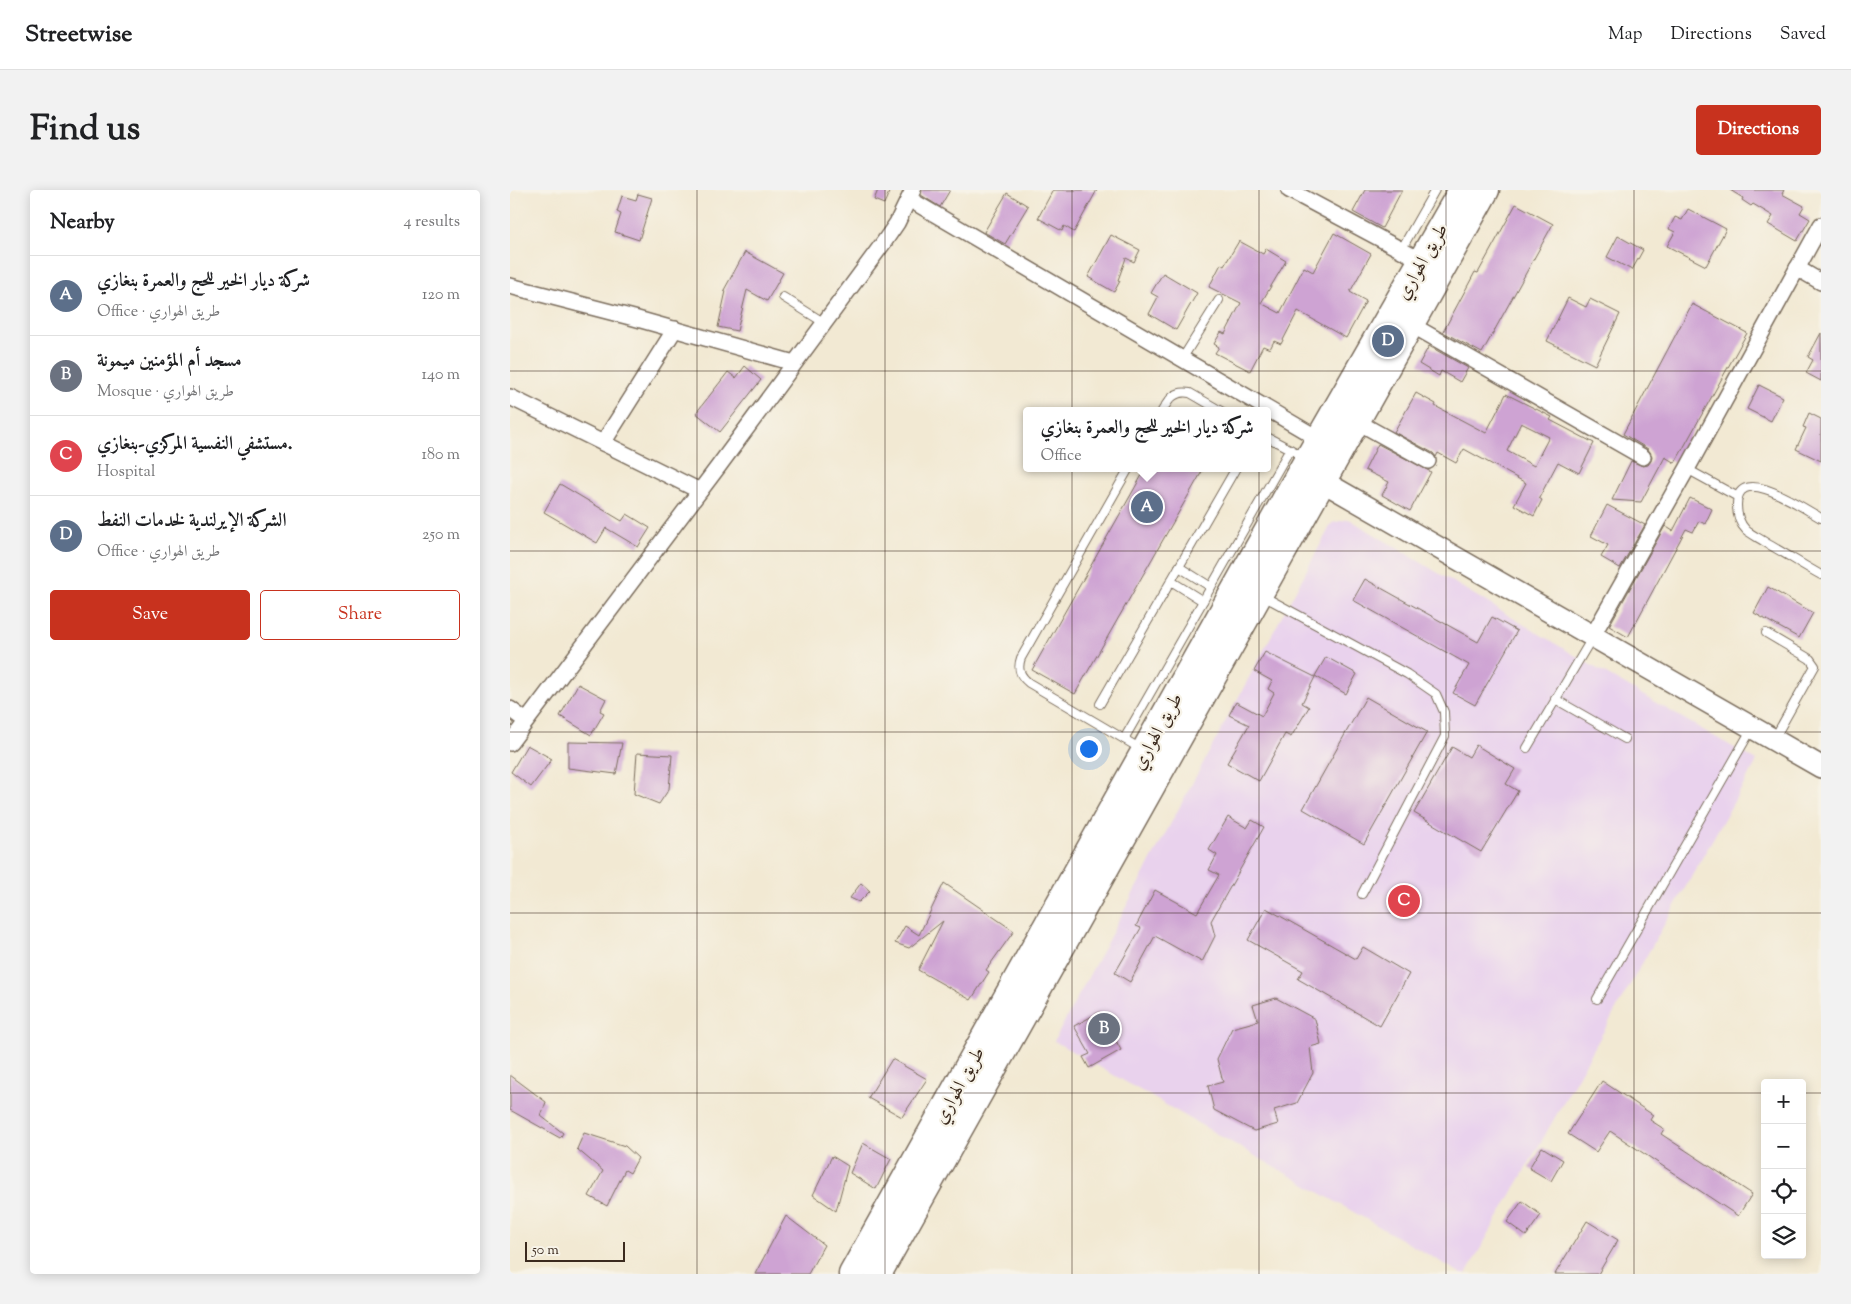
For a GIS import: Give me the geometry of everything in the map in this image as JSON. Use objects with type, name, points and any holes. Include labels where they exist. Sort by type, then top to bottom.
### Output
[{"type":"highway","name":"طريق الهواري","points":[[852,1274],[1135,745],[1306,449],[1412,255],[1462,190]]},
{"type":"highway","name":"طريق الهواري","points":[[878,1274],[1486,190]]},
{"type":"street","points":[[1289,190],[1412,255]]},
{"type":"street","points":[[510,743],[700,491],[823,322],[884,242],[897,223],[911,194],[1182,358],[1249,407]]},
{"type":"street","points":[[1593,635],[1687,469],[1821,224]]},
{"type":"street","points":[[1797,268],[1821,282]]},
{"type":"street","points":[[510,286],[675,329],[794,363]]},
{"type":"street","points":[[1410,324],[1643,457]]},
{"type":"street","points":[[603,443],[675,329]]},
{"type":"street","points":[[510,397],[700,491]]},
{"type":"street","points":[[1356,421],[1428,461]]},
{"type":"street","points":[[1271,423],[1306,449]]},
{"type":"street","points":[[1322,481],[1821,767]]},
{"type":"street","points":[[510,709],[526,721]]},
{"type":"lane","points":[[1412,255],[1435,190]]},
{"type":"lane","points":[[783,297],[823,322]]},
{"type":"lane","points":[[1182,358],[1219,300]]},
{"type":"lane","points":[[1165,407],[1171,397],[1185,392],[1214,407]]},
{"type":"lane","points":[[1128,472],[1021,658],[1019,669],[1020,674],[1029,683],[1135,745],[1211,587],[1306,449],[1271,438]]},
{"type":"lane","points":[[1687,469],[1738,497]]},
{"type":"lane","points":[[1100,704],[1234,472]]},
{"type":"lane","points":[[1821,518],[1765,488],[1747,488],[1738,497],[1738,516],[1746,530],[1821,575]]},
{"type":"lane","points":[[1179,567],[1211,587]]},
{"type":"lane","points":[[1171,581],[1203,601]]},
{"type":"lane","points":[[1260,594],[1407,674],[1436,694],[1444,712],[1445,736],[1362,894]]},
{"type":"lane","points":[[1766,634],[1810,659],[1815,666],[1774,740]]},
{"type":"lane","points":[[1527,748],[1593,635]]},
{"type":"lane","points":[[1556,699],[1626,739]]},
{"type":"lane","points":[[1597,999],[1753,728]]},
{"type":"shaded area","points":[[1349,519],[1594,667],[1757,761],[1466,1274],[1462,1274],[1054,1041],[1332,523]]},
{"type":"building","points":[[878,190],[890,190],[884,204],[874,200]]},
{"type":"building","points":[[922,190],[950,190],[940,207],[921,195]]},
{"type":"building","points":[[1053,190],[1097,190],[1074,232],[1064,226],[1062,231],[1038,218]]},
{"type":"building","points":[[1365,190],[1402,190],[1382,228],[1353,212]]},
{"type":"building","points":[[1730,190],[1784,190],[1782,194],[1804,206],[1800,213],[1810,219],[1797,241],[1768,224],[1773,216],[1753,204],[1751,206],[1742,200],[1743,198]]},
{"type":"building","points":[[1007,193],[1028,206],[1005,244],[984,232]]},
{"type":"building","points":[[638,194],[652,198],[639,240],[615,232],[621,214],[617,212],[622,196],[636,200]]},
{"type":"building","points":[[1516,204],[1553,224],[1482,353],[1443,332],[1475,272],[1478,273]]},
{"type":"building","points":[[1688,209],[1726,229],[1706,266],[1667,246],[1675,232],[1669,229],[1675,217],[1682,220]]},
{"type":"building","points":[[1334,233],[1371,254],[1350,292],[1366,301],[1346,338],[1298,311],[1281,344],[1274,341],[1270,349],[1263,346],[1250,371],[1215,353],[1219,347],[1214,344],[1221,332],[1225,334],[1241,303],[1209,287],[1221,264],[1224,266],[1239,241],[1263,254],[1266,249],[1286,261],[1261,303],[1280,313],[1304,267],[1313,272]]},
{"type":"building","points":[[1111,235],[1140,250],[1134,262],[1126,258],[1118,280],[1120,281],[1114,292],[1088,277]]},
{"type":"building","points":[[1618,236],[1643,250],[1632,270],[1607,257]]},
{"type":"building","points":[[745,252],[783,273],[767,301],[747,290],[737,331],[718,327],[726,291],[724,290]]},
{"type":"building","points":[[1163,273],[1197,293],[1176,330],[1149,314],[1158,297],[1151,293]]},
{"type":"building","points":[[1568,298],[1586,307],[1590,299],[1620,314],[1595,365],[1547,341]]},
{"type":"building","points":[[1692,304],[1747,333],[1675,463],[1665,457],[1641,502],[1612,500],[1631,461],[1643,466],[1648,465],[1651,461],[1652,456],[1648,449],[1623,434]]},
{"type":"building","points":[[1821,333],[1821,381],[1806,373],[1813,360],[1808,357]]},
{"type":"building","points":[[1429,346],[1468,368],[1460,382],[1441,371],[1439,376],[1419,364]]},
{"type":"building","points":[[745,366],[761,380],[720,432],[696,413],[728,372],[736,378]]},
{"type":"building","points":[[1759,385],[1783,397],[1771,421],[1747,409]]},
{"type":"building","points":[[1416,393],[1436,404],[1435,406],[1486,433],[1506,394],[1552,417],[1550,420],[1594,443],[1579,473],[1558,462],[1539,498],[1542,500],[1534,516],[1514,505],[1526,483],[1464,449],[1456,463],[1438,453],[1436,457],[1433,453],[1394,432]],"holes":[[[1521,423],[1549,437],[1534,466],[1507,451]]]},
{"type":"building","points":[[1809,413],[1821,419],[1821,461],[1796,449],[1806,428],[1803,427]]},
{"type":"building","points":[[1378,444],[1431,472],[1410,511],[1382,495],[1389,482],[1365,470]]},
{"type":"building","points":[[1144,472],[1202,472],[1075,694],[1032,670]]},
{"type":"building","points":[[560,484],[622,521],[627,514],[650,528],[638,547],[606,528],[597,543],[544,512]]},
{"type":"building","points":[[1690,498],[1712,509],[1705,524],[1699,521],[1693,532],[1686,529],[1628,637],[1609,626],[1665,526],[1673,531]]},
{"type":"building","points":[[1607,505],[1645,525],[1620,568],[1601,557],[1608,545],[1591,536]]},
{"type":"building","points":[[1365,579],[1478,642],[1492,617],[1517,631],[1475,705],[1453,693],[1469,665],[1353,600]]},
{"type":"building","points":[[1768,587],[1813,613],[1799,638],[1754,613]]},
{"type":"building","points":[[1265,652],[1315,677],[1302,703],[1309,707],[1291,737],[1285,734],[1259,781],[1227,763],[1249,725],[1229,715],[1236,702],[1262,716],[1274,693],[1268,689],[1272,681],[1254,671]]},
{"type":"building","points":[[1326,657],[1357,674],[1346,694],[1315,676]]},
{"type":"building","points":[[578,684],[606,699],[600,711],[604,713],[591,735],[560,716]]},
{"type":"building","points":[[1366,697],[1427,732],[1364,844],[1303,809]]},
{"type":"building","points":[[568,742],[622,743],[616,774],[568,768]]},
{"type":"building","points":[[527,745],[552,759],[531,787],[511,772]]},
{"type":"building","points":[[1476,745],[1515,769],[1506,784],[1518,791],[1481,852],[1414,813],[1452,747],[1469,757]]},
{"type":"building","points":[[637,753],[672,755],[669,789],[659,804],[634,794]]},
{"type":"building","points":[[1228,817],[1247,828],[1252,820],[1264,827],[1211,921],[1215,936],[1202,962],[1155,936],[1130,982],[1115,973],[1141,928],[1136,926],[1155,890],[1197,913],[1219,875],[1209,870],[1217,855],[1209,850]]},
{"type":"building","points":[[861,883],[870,891],[859,902],[850,898]]},
{"type":"building","points":[[944,883],[1014,931],[986,970],[989,972],[971,1000],[918,970],[943,921],[909,948],[895,943],[905,926],[919,935]]},
{"type":"building","points":[[1266,908],[1356,959],[1363,947],[1409,974],[1380,1026],[1298,979],[1303,971],[1248,940]]},
{"type":"building","points":[[1276,998],[1315,1019],[1321,1044],[1310,1047],[1313,1073],[1297,1103],[1274,1110],[1278,1124],[1254,1131],[1214,1110],[1208,1086],[1223,1082],[1217,1059],[1232,1028],[1258,1021],[1253,1005]]},
{"type":"building","points":[[1100,1012],[1121,1050],[1089,1068],[1083,1057],[1090,1054],[1074,1026]]},
{"type":"building","points":[[892,1059],[927,1079],[902,1117],[868,1098]]},
{"type":"building","points":[[510,1075],[546,1102],[541,1116],[563,1133],[560,1138],[510,1110]]},
{"type":"building","points":[[1602,1081],[1653,1115],[1650,1120],[1664,1129],[1661,1134],[1752,1194],[1738,1216],[1610,1131],[1596,1152],[1568,1134]]},
{"type":"building","points":[[584,1133],[625,1146],[638,1158],[630,1173],[625,1170],[607,1206],[589,1196],[603,1171],[577,1149]]},
{"type":"building","points":[[863,1143],[891,1159],[876,1189],[850,1173]]},
{"type":"building","points":[[1542,1147],[1563,1160],[1551,1181],[1529,1168]]},
{"type":"building","points":[[832,1156],[848,1166],[836,1211],[813,1195]]},
{"type":"building","points":[[1522,1201],[1541,1215],[1526,1236],[1507,1222]]},
{"type":"building","points":[[786,1216],[824,1245],[808,1274],[755,1274]]},
{"type":"building","points":[[1587,1221],[1618,1240],[1598,1274],[1555,1274]]},
{"type":"place","name":"الشركة الإيرلندية لخدمات النفط","points":[[1388,341]]},
{"type":"place","name":"شركة ديار الخير للحج والعمرة بنغازي","points":[[1147,507]]},
{"type":"place","name":"مستشفي النفسية المركزي-بنغازي.","points":[[1404,901]]},
{"type":"place","name":"مسجد أم المؤمنين ميمونة","points":[[1104,1029]]}]
